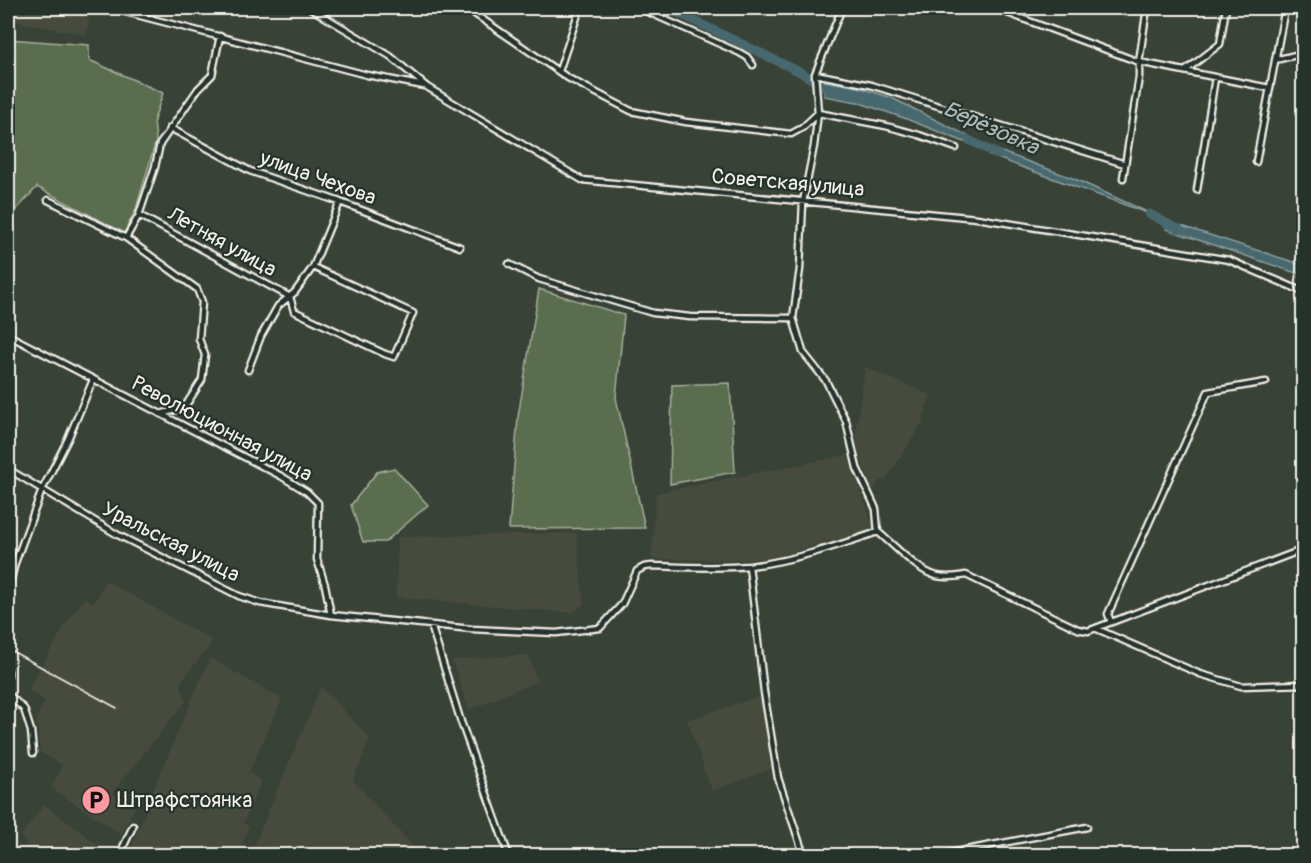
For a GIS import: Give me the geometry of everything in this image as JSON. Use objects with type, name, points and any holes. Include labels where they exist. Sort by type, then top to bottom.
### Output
[{"type":"street","points":[[110,8],[367,75],[427,87]]},
{"type":"street","name":"Советская улица","points":[[310,8],[390,56],[427,87],[582,180],[977,218],[1229,260],[1304,292]]},
{"type":"street","points":[[466,8],[568,78],[631,111],[686,122],[791,134],[802,128],[818,113]]},
{"type":"street","points":[[558,71],[580,8]]},
{"type":"street","points":[[639,8],[740,53],[747,57],[753,65]]},
{"type":"street","points":[[842,8],[815,74],[818,113],[803,202],[800,269],[794,318],[803,352],[826,381],[846,421],[857,468],[876,509],[878,532],[918,566],[934,575],[950,578],[966,575],[1078,629],[1088,631],[1304,549]]},
{"type":"street","points":[[994,8],[1139,62],[1269,88]]},
{"type":"street","points":[[1123,178],[1147,8]]},
{"type":"street","points":[[1185,71],[1220,44],[1226,8]]},
{"type":"street","points":[[1256,162],[1285,8]]},
{"type":"street","points":[[126,238],[138,215],[155,167],[160,144],[198,89],[212,75],[220,36]]},
{"type":"street","points":[[1275,60],[1296,55]]},
{"type":"street","points":[[815,74],[871,85],[1125,164]]},
{"type":"street","points":[[1197,190],[1215,78]]},
{"type":"street","points":[[818,113],[897,129],[956,148]]},
{"type":"street","name":"улица Чехова","points":[[170,128],[250,171],[460,247]]},
{"type":"street","points":[[48,200],[126,238],[197,289],[202,302],[199,339],[205,355],[202,380],[184,408],[160,414]]},
{"type":"street","points":[[248,370],[261,336],[278,306],[295,292],[313,267],[340,202]]},
{"type":"street","name":"Летняя улица","points":[[138,215],[290,297]]},
{"type":"street","points":[[509,264],[539,279],[653,313],[690,317],[794,318]]},
{"type":"street","points":[[290,297],[294,311],[394,357],[414,313],[313,267]]},
{"type":"street","name":"Революционная улица","points":[[8,335],[281,476],[307,492],[318,503],[317,559],[325,585],[330,615]]},
{"type":"street","points":[[8,591],[15,563],[42,490],[93,380]]},
{"type":"street","points":[[1111,622],[1108,615],[1208,392],[1266,382]]},
{"type":"street","name":"Уральская улица","points":[[8,469],[118,535],[239,596],[260,603],[330,615],[472,629],[556,633],[600,628],[622,604],[637,571],[644,567],[749,566]]},
{"type":"street","points":[[804,855],[778,778],[764,693],[749,566],[797,558],[878,532]]},
{"type":"street","points":[[431,625],[461,722],[509,855]]},
{"type":"street","points":[[1097,629],[1200,674],[1240,686],[1304,684]]},
{"type":"street","points":[[8,694],[24,709],[31,731],[33,753]]},
{"type":"street","points":[[119,855],[133,826]]},
{"type":"street","points":[[934,855],[1087,827]]},
{"type":"shaded area","points":[[8,8],[91,8],[86,35],[8,20]]},
{"type":"shaded area","points":[[865,367],[930,395],[922,423],[885,481],[881,479],[873,490],[854,443]]},
{"type":"shaded area","points":[[847,455],[874,529],[764,560],[651,559],[656,493]]},
{"type":"shaded area","points":[[576,533],[584,604],[572,613],[396,597],[398,537]]},
{"type":"shaded area","points":[[106,581],[213,641],[180,683],[186,701],[112,793],[135,807],[121,834],[51,788],[63,765],[40,752],[37,716],[45,701],[28,690],[70,617],[85,598],[94,603]]},
{"type":"shaded area","points":[[528,655],[537,681],[469,710],[452,660]]},
{"type":"shaded area","points":[[210,658],[282,699],[249,772],[261,781],[243,824],[249,826],[238,855],[128,855],[148,802]]},
{"type":"shaded area","points":[[321,687],[370,738],[353,781],[421,855],[250,855]]},
{"type":"shaded area","points":[[761,696],[771,769],[712,791],[687,720]]},
{"type":"shaded area","points":[[44,804],[111,855],[32,855],[21,836]]},
{"type":"green space","points":[[8,39],[89,45],[89,60],[163,93],[154,120],[156,141],[136,209],[124,233],[37,187],[8,219]]},
{"type":"green space","points":[[539,289],[624,315],[616,398],[645,528],[509,529],[518,417]]},
{"type":"green space","points":[[730,383],[735,472],[670,484],[672,385]]},
{"type":"green space","points":[[394,468],[428,505],[385,542],[363,542],[351,505],[377,472]]},
{"type":"water","points":[[825,81],[858,87],[892,98],[980,142],[977,147],[857,102],[824,96]]},
{"type":"water","points":[[991,148],[1075,179],[1158,217],[989,155]]},
{"type":"water","points":[[1169,222],[1303,265],[1302,275],[1166,229]]},
{"type":"waterway","name":"Берёзовка","points":[[668,8],[802,73],[824,87],[835,90]]},
{"type":"waterway","name":"Берёзовка","points":[[969,140],[999,155]]},
{"type":"waterway","name":"Берёзовка","points":[[1149,214],[1179,229]]},
{"type":"railway","points":[[8,649],[117,708]]},
{"type":"place","name":"Штрафстоянка","points":[[96,800]]}]
